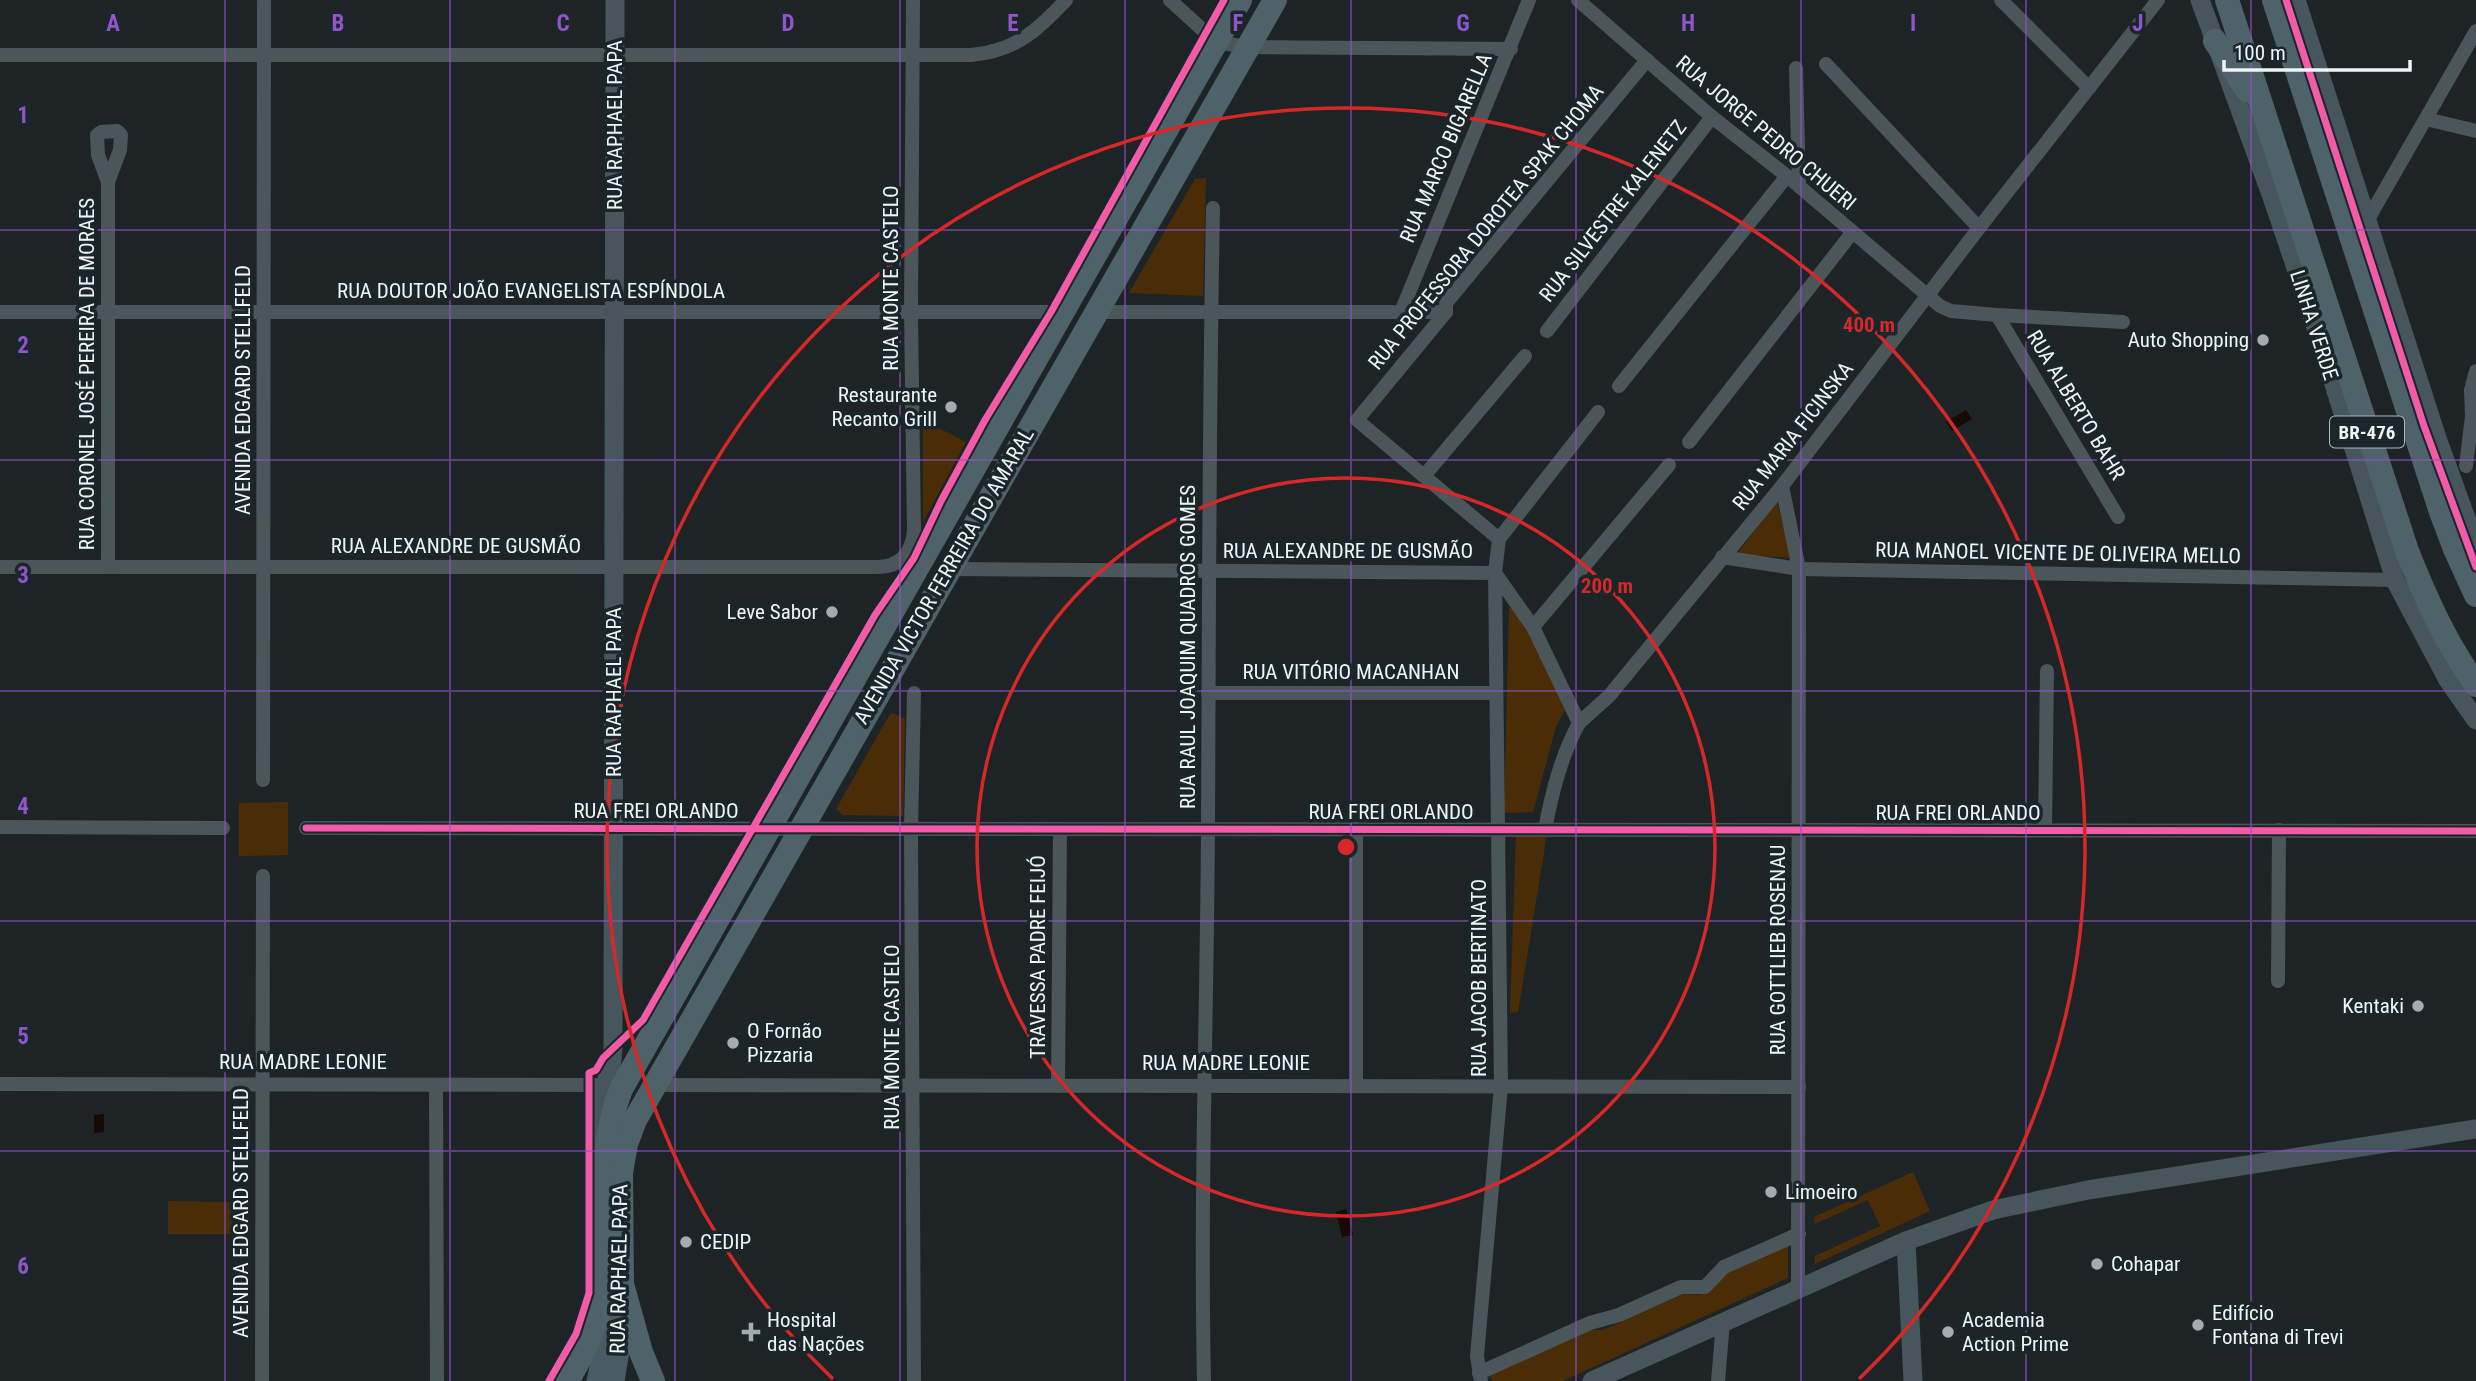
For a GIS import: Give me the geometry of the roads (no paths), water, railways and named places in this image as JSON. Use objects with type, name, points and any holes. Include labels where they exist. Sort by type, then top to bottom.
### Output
[{"type":"highway","name":"AVENIDA VICTOR FERREIRA DO AMARAL","points":[[614,1162],[605,1147],[621,1088],[1240,0]]},
{"type":"highway","name":"AVENIDA VICTOR FERREIRA DO AMARAL","points":[[614,1162],[653,1085],[1275,0]]},
{"type":"highway","name":"LINHA VERDE","points":[[2227,0],[2407,551],[2425,598],[2446,639],[2476,685]]},
{"type":"highway","name":"BR-476","points":[[2274,0],[2441,512],[2476,595]]},
{"type":"highway","points":[[2215,41],[2266,118]]},
{"type":"highway","name":"RUA RAPHAEL PAPA","points":[[613,1281],[620,1196],[614,1162]]},
{"type":"highway","points":[[567,1381],[613,1281]]},
{"type":"highway","points":[[613,1281],[653,1381]]},
{"type":"main road","name":"RUA RAPHAEL PAPA","points":[[614,1162],[598,1125],[600,1099],[613,1053],[615,0]]},
{"type":"main road","name":"LINHA VERDE","points":[[2200,0],[2315,324],[2395,580],[2448,680],[2476,720]]},
{"type":"main road","points":[[2297,0],[2437,438],[2476,546]]},
{"type":"main road","points":[[613,1053],[627,1060],[635,1060],[640,1054]]},
{"type":"main road","points":[[1592,1381],[1906,1241],[1961,1220],[2059,1196],[2476,1129]]},
{"type":"main road","points":[[1906,1241],[1913,1381]]},
{"type":"main road","name":"RUA RAPHAEL PAPA","points":[[597,1381],[605,1345],[613,1281]]},
{"type":"main road","name":"RUA RAPHAEL PAPA","points":[[613,1281],[621,1339],[614,1381]]},
{"type":"street","name":"AVENIDA EDGARD STELLFELD","points":[[263,780],[264,0]]},
{"type":"street","name":"RUA MONTE CASTELO","points":[[907,555],[914,531],[911,312],[912,0]]},
{"type":"street","points":[[0,55],[971,55],[1004,50],[1021,41],[1040,27],[1066,0]]},
{"type":"street","points":[[1170,0],[1216,42],[1248,47],[1511,49]]},
{"type":"street","name":"RUA MARCO BIGARELLA","points":[[1401,312],[1529,0]]},
{"type":"street","name":"RUA JORGE PEDRO CHUERI","points":[[1578,0],[1712,117],[1787,176],[1940,306],[1951,311],[2123,322]]},
{"type":"street","points":[[2001,0],[2089,88]]},
{"type":"street","name":"RUA MARIA FICINSKA","points":[[1579,723],[1609,696],[1782,486],[2158,0]]},
{"type":"street","points":[[2367,221],[2476,32]]},
{"type":"street","name":"RUA PROFESSORA DOROTEA SPAK CHOMA","points":[[1424,476],[1357,420],[1446,312],[1446,303],[1647,60]]},
{"type":"street","points":[[1826,64],[1979,228]]},
{"type":"street","points":[[1796,68],[1799,186]]},
{"type":"street","name":"RUA SILVESTRE KALENETZ","points":[[1546,331],[1712,117]]},
{"type":"street","points":[[2426,119],[2476,131]]},
{"type":"street","points":[[1619,386],[1787,176]]},
{"type":"street","name":"RUA CORONEL JOSÉ PEREIRA DE MORAES","points":[[108,181],[108,567]]},
{"type":"street","name":"RUA RAUL JOAQUIM QUADROS GOMES","points":[[1204,1381],[1203,1086],[1213,208]]},
{"type":"street","points":[[1689,442],[1852,233]]},
{"type":"street","name":"RUA DOUTOR JOÃO EVANGELISTA ESPÍNDOLA","points":[[0,312],[1062,312]]},
{"type":"street","points":[[1096,312],[1446,312]]},
{"type":"street","name":"RUA ALBERTO BAHR","points":[[1997,315],[2118,517]]},
{"type":"street","points":[[1525,356],[1424,476],[1499,539],[1598,412]]},
{"type":"street","points":[[2466,466],[2474,403],[2471,390],[2476,371]]},
{"type":"street","points":[[1533,627],[1669,465]]},
{"type":"street","name":"RUA GOTTLIEB ROSENAU","points":[[1782,486],[1799,569],[1798,1289]]},
{"type":"street","name":"RUA JACOB BERTINATO","points":[[1480,1377],[1477,1356],[1501,1086],[1495,693],[1495,573],[1499,539]]},
{"type":"street","name":"RUA ALEXANDRE DE GUSMÃO","points":[[0,567],[879,567],[894,565],[907,555]]},
{"type":"street","name":"RUA MANOEL VICENTE DE OLIVEIRA MELLO","points":[[1722,557],[1799,569],[2395,580]]},
{"type":"street","name":"RUA ALEXANDRE DE GUSMÃO","points":[[949,569],[1495,573]]},
{"type":"street","points":[[1495,573],[1533,627],[1579,723],[1568,743],[1545,830]]},
{"type":"street","points":[[2045,830],[2047,671]]},
{"type":"street","name":"RUA MONTE CASTELO","points":[[914,693],[911,829],[914,1381]]},
{"type":"street","name":"RUA VITÓRIO MACANHAN","points":[[1208,693],[1495,693]]},
{"type":"street","points":[[0,827],[223,828]]},
{"type":"street","name":"RUA FREI ORLANDO","points":[[306,828],[2476,831]]},
{"type":"street","name":"TRAVESSA PADRE FEIJÓ","points":[[1058,1086],[1060,829]]},
{"type":"street","points":[[1356,829],[1356,1086]]},
{"type":"street","points":[[2278,981],[2279,830]]},
{"type":"street","name":"AVENIDA EDGARD STELLFELD","points":[[262,1381],[263,876]]},
{"type":"street","name":"RUA MADRE LEONIE","points":[[0,1084],[605,1085]]},
{"type":"street","points":[[436,1085],[437,1381]]},
{"type":"street","name":"RUA MADRE LEONIE","points":[[653,1085],[1798,1087]]},
{"type":"street","points":[[1480,1377],[1590,1323],[1625,1313],[1681,1287],[1704,1287],[1724,1266],[1799,1234]]},
{"type":"street","points":[[1718,1381],[1723,1322]]},
{"type":"place","name":"Auto Shopping","points":[[2263,340]]},
{"type":"place","name":"Restaurante Recanto Grill","points":[[951,407]]},
{"type":"place","name":"Leve Sabor","points":[[832,612]]},
{"type":"place","name":"Kentaki","points":[[2418,1006]]},
{"type":"place","name":"O Fornão Pizzaria","points":[[733,1043]]},
{"type":"place","name":"Limoeiro","points":[[1771,1192]]},
{"type":"place","name":"CEDIP","points":[[686,1242]]},
{"type":"place","name":"Cohapar","points":[[2097,1264]]},
{"type":"place","name":"Edifício Fontana di Trevi","points":[[2198,1325]]},
{"type":"place","name":"Hospital das Nações","points":[[751,1332]]},
{"type":"place","name":"Academia Action Prime","points":[[1948,1332]]}]
